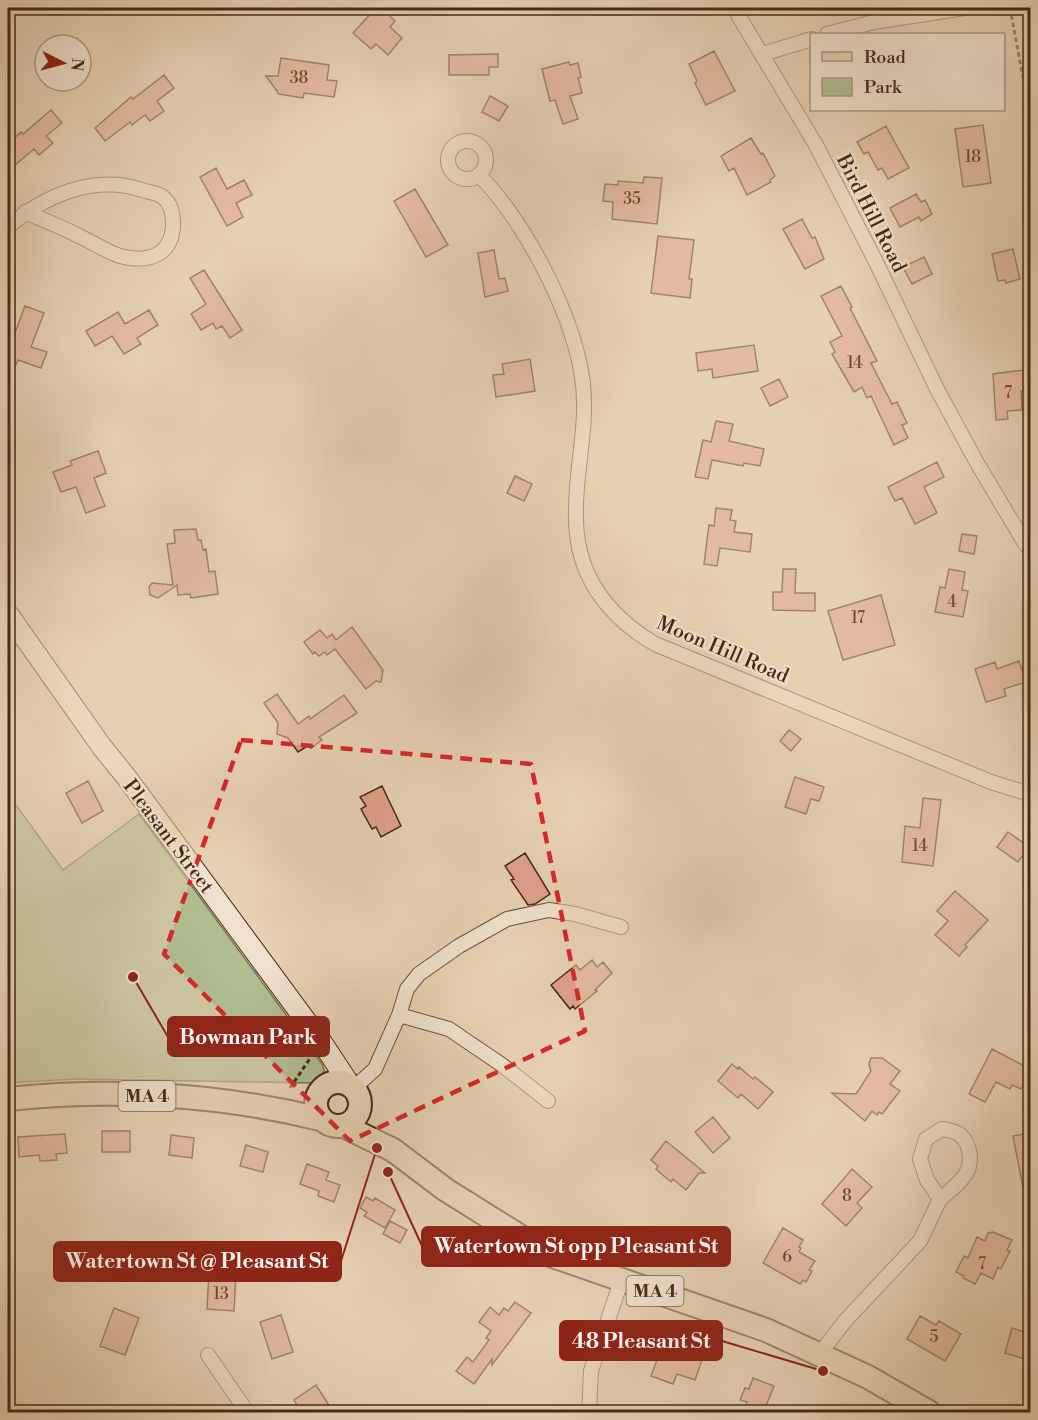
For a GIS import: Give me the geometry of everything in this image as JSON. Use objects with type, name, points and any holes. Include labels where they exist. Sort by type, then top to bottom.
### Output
[{"type":"main road","points":[[323,1087],[350,1090],[356,1118],[344,1126],[331,1126],[318,1108],[323,1087]]},
{"type":"main road","name":"Pleasant Street","points":[[350,1090],[393,1150]]},
{"type":"main road","name":"MA 4","points":[[8,1099],[105,1094],[288,1099],[318,1108]]},
{"type":"main road","name":"Pleasant Street","points":[[344,1126],[393,1150],[446,1190],[550,1255],[622,1278],[766,1330],[868,1377],[929,1413]]},
{"type":"street","points":[[831,33],[874,22],[964,8]]},
{"type":"street","name":"Bird Hill Road","points":[[738,15],[816,145],[961,434],[1026,545],[1030,546]]},
{"type":"street","points":[[762,54],[810,40]]},
{"type":"street","name":"Moon Hill Road","points":[[479,175],[501,200],[527,240],[556,296],[572,336],[579,363],[584,405],[584,428],[576,502],[577,537],[588,575],[596,591],[613,612],[655,644],[991,782],[1030,794]]},
{"type":"street","points":[[8,227],[25,212],[46,199],[75,189],[108,185],[135,188],[162,196],[172,209],[173,232],[167,248],[151,258],[120,256],[25,212]]},
{"type":"street","name":"Pleasant Street","points":[[8,614],[350,1090]]},
{"type":"street","points":[[350,1090],[375,1070],[399,1015],[407,989],[419,974],[459,946],[507,919],[549,910],[575,914],[621,927]]},
{"type":"street","points":[[399,1015],[449,1029],[502,1065],[548,1101]]},
{"type":"street","points":[[819,1355],[845,1321],[920,1241],[940,1199],[967,1173],[969,1148],[965,1140],[959,1133],[942,1129],[926,1139],[920,1159],[927,1180],[940,1199]]},
{"type":"street","points":[[589,1413],[591,1371],[622,1278]]},
{"type":"street","points":[[208,1355],[248,1413]]},
{"type":"path","points":[[1010,8],[1030,115]]},
{"type":"path","points":[[288,1099],[323,1054]]},
{"type":"highlighted area","points":[[241,740],[531,764],[585,1031],[350,1141],[164,954]]},
{"type":"green space","points":[[8,794],[63,870],[139,814],[322,1064],[324,1070],[321,1081],[316,1083],[75,1079],[8,1083]]},
{"type":"building","points":[[376,8],[381,8],[395,21],[390,27],[402,38],[388,55],[376,44],[371,49],[353,33]]},
{"type":"building","points":[[714,51],[735,91],[706,105],[689,64]]},
{"type":"building","points":[[498,54],[498,67],[489,67],[489,75],[449,75],[449,55]]},
{"type":"building","points":[[281,58],[329,65],[327,80],[337,81],[334,97],[304,93],[303,98],[279,94],[266,76],[278,76]]},
{"type":"building","points":[[569,62],[570,65],[578,63],[581,77],[578,78],[582,93],[570,96],[578,119],[563,124],[555,100],[550,101],[542,69]]},
{"type":"building","points":[[164,75],[174,88],[157,101],[164,111],[150,121],[145,115],[132,125],[130,122],[105,141],[95,128],[131,97],[133,99]]},
{"type":"building","points":[[490,96],[508,106],[499,121],[482,112]]},
{"type":"building","points":[[51,110],[62,123],[46,136],[53,143],[39,155],[34,149],[8,171],[8,144]]},
{"type":"building","points":[[983,125],[991,183],[963,187],[955,129]]},
{"type":"building","points":[[886,126],[909,168],[888,179],[882,168],[878,170],[868,152],[864,154],[857,142]]},
{"type":"building","points":[[751,138],[761,154],[763,153],[775,176],[770,180],[771,182],[747,195],[734,168],[729,171],[721,156]]},
{"type":"building","points":[[216,168],[227,189],[244,180],[252,195],[236,203],[243,217],[227,226],[200,177]]},
{"type":"building","points":[[644,177],[662,178],[657,224],[612,219],[613,202],[603,201],[605,184],[618,185],[618,181],[643,183]]},
{"type":"building","points":[[415,189],[448,245],[426,257],[394,201]]},
{"type":"building","points":[[916,194],[921,202],[925,200],[932,214],[921,221],[919,217],[900,227],[890,208]]},
{"type":"building","points":[[802,219],[812,238],[815,237],[824,259],[805,269],[783,229]]},
{"type":"building","points":[[658,236],[694,240],[689,279],[692,279],[690,298],[651,293]]},
{"type":"building","points":[[1013,249],[1020,279],[1006,283],[1005,280],[998,281],[992,254]]},
{"type":"building","points":[[494,250],[499,279],[505,278],[508,291],[485,297],[478,253]]},
{"type":"building","points":[[924,257],[932,274],[912,284],[903,267]]},
{"type":"building","points":[[204,270],[242,330],[230,338],[222,326],[216,329],[213,323],[201,330],[191,314],[206,304],[190,278]]},
{"type":"building","points":[[841,286],[877,361],[871,363],[892,404],[897,402],[907,423],[902,425],[908,438],[894,445],[871,396],[867,398],[862,387],[854,392],[832,354],[835,352],[830,342],[842,336],[821,296]]},
{"type":"building","points":[[25,306],[44,313],[31,347],[47,352],[41,368],[18,360],[8,383],[8,336],[13,338]]},
{"type":"building","points":[[149,310],[158,325],[137,338],[141,344],[124,354],[112,336],[95,346],[86,331],[118,312],[125,324]]},
{"type":"building","points":[[754,345],[758,371],[713,378],[712,369],[698,371],[696,353]]},
{"type":"building","points":[[530,359],[535,391],[496,397],[493,375],[504,374],[502,364]]},
{"type":"building","points":[[1030,369],[1030,390],[1021,391],[1022,410],[1007,411],[1008,419],[996,420],[993,374]]},
{"type":"building","points":[[779,379],[788,397],[770,406],[761,388]]},
{"type":"building","points":[[716,421],[733,424],[729,441],[764,449],[760,466],[744,463],[743,466],[712,460],[708,479],[695,477],[703,440],[711,442]]},
{"type":"building","points":[[98,451],[106,473],[94,478],[105,506],[86,513],[76,487],[61,492],[53,472],[72,465],[70,461]]},
{"type":"building","points":[[937,462],[944,477],[924,487],[937,513],[915,524],[902,498],[895,501],[888,487]]},
{"type":"building","points":[[515,476],[532,484],[524,501],[507,493]]},
{"type":"building","points":[[716,508],[732,510],[730,520],[736,521],[734,532],[752,534],[750,552],[720,548],[717,566],[704,564],[709,525],[714,526]]},
{"type":"building","points":[[196,529],[203,550],[206,549],[209,572],[215,571],[218,594],[191,598],[190,594],[178,595],[177,585],[158,598],[150,595],[149,587],[152,583],[173,585],[167,544],[175,543],[174,530]]},
{"type":"building","points":[[962,534],[977,536],[974,554],[959,551]]},
{"type":"building","points":[[783,569],[796,569],[795,593],[815,593],[815,611],[773,610],[773,592],[782,592]]},
{"type":"building","points":[[949,569],[965,572],[962,590],[968,591],[963,617],[935,612],[940,587],[945,588]]},
{"type":"building","points":[[881,595],[895,645],[843,660],[828,611]]},
{"type":"building","points":[[352,627],[383,670],[381,682],[376,681],[366,689],[335,649],[327,655],[325,652],[319,656],[315,652],[313,654],[304,642],[320,630],[327,638],[332,634],[336,640]]},
{"type":"building","points":[[1019,661],[1026,682],[1004,689],[1006,696],[986,702],[975,669],[995,662],[997,669]]},
{"type":"building","points":[[277,694],[298,724],[309,716],[310,719],[344,695],[357,713],[319,737],[322,740],[311,748],[309,745],[298,752],[288,738],[277,734],[278,723],[264,703]]},
{"type":"building","points":[[789,730],[801,739],[791,751],[780,741]]},
{"type":"building","points":[[795,777],[824,787],[819,801],[811,799],[806,814],[785,807]]},
{"type":"building","points":[[88,781],[103,811],[82,823],[66,793]]},
{"type":"building","points":[[382,786],[401,826],[381,837],[376,827],[372,829],[361,809],[366,806],[360,797]]},
{"type":"building","points":[[923,798],[941,800],[933,866],[902,862],[905,826],[920,828]]},
{"type":"building","points":[[1008,832],[1029,847],[1018,862],[997,847]]},
{"type":"building","points":[[525,853],[550,894],[535,904],[528,905],[511,880],[514,879],[505,866]]},
{"type":"building","points":[[955,891],[988,920],[965,945],[967,947],[959,956],[935,935],[948,921],[937,911]]},
{"type":"building","points":[[592,960],[597,967],[603,962],[612,973],[595,990],[597,991],[575,1009],[573,1006],[570,1009],[551,985],[576,965],[580,970]]},
{"type":"building","points":[[992,1049],[1030,1071],[1021,1089],[1012,1085],[1010,1089],[996,1082],[985,1102],[969,1094]]},
{"type":"building","points":[[871,1058],[882,1058],[900,1071],[890,1084],[900,1091],[882,1114],[879,1112],[877,1115],[872,1111],[865,1121],[832,1093],[856,1094],[871,1071],[869,1064]]},
{"type":"building","points":[[732,1064],[753,1079],[755,1077],[773,1092],[758,1109],[741,1094],[738,1098],[718,1081]]},
{"type":"building","points":[[713,1117],[730,1138],[713,1153],[695,1132]]},
{"type":"building","points":[[102,1131],[130,1131],[130,1152],[102,1152]]},
{"type":"building","points":[[1029,1133],[1030,1192],[1024,1193],[1013,1136]]},
{"type":"building","points":[[65,1134],[67,1153],[56,1154],[57,1160],[40,1161],[39,1155],[19,1157],[18,1137]]},
{"type":"building","points":[[171,1135],[194,1138],[192,1158],[169,1155]]},
{"type":"building","points":[[666,1141],[705,1173],[699,1173],[686,1190],[673,1179],[671,1182],[656,1169],[658,1166],[651,1160]]},
{"type":"building","points":[[246,1145],[268,1152],[263,1172],[240,1166]]},
{"type":"building","points":[[307,1164],[329,1172],[326,1180],[340,1185],[334,1202],[318,1196],[319,1191],[300,1184]]},
{"type":"building","points":[[852,1169],[872,1187],[857,1203],[862,1208],[846,1226],[822,1204]]},
{"type":"building","points":[[366,1197],[373,1201],[375,1198],[395,1210],[385,1228],[364,1216],[367,1212],[360,1208]]},
{"type":"building","points":[[390,1221],[407,1230],[400,1243],[383,1234]]},
{"type":"building","points":[[783,1228],[803,1240],[799,1252],[815,1261],[809,1270],[812,1271],[806,1282],[803,1280],[800,1284],[763,1263]]},
{"type":"building","points":[[993,1232],[1012,1240],[1007,1250],[1010,1251],[1001,1269],[998,1267],[993,1279],[981,1273],[975,1284],[956,1272],[964,1256],[968,1258],[977,1237],[985,1241],[988,1233]]},
{"type":"building","points":[[210,1252],[237,1254],[234,1311],[207,1309]]},
{"type":"building","points":[[515,1302],[531,1313],[492,1365],[492,1359],[474,1384],[456,1371],[467,1357],[473,1362],[489,1340],[486,1338],[491,1331],[479,1322],[490,1307],[499,1315],[504,1308],[508,1311]]},
{"type":"building","points":[[114,1308],[139,1318],[125,1355],[100,1346]]},
{"type":"building","points":[[281,1315],[293,1352],[272,1359],[260,1322]]},
{"type":"building","points":[[920,1316],[936,1325],[939,1321],[961,1334],[945,1361],[907,1339]]},
{"type":"building","points":[[651,1321],[672,1329],[667,1340],[685,1347],[682,1353],[702,1360],[695,1380],[677,1374],[673,1384],[651,1376],[664,1341],[646,1334]]},
{"type":"building","points":[[1012,1328],[1030,1334],[1025,1359],[1005,1353]]},
{"type":"building","points":[[753,1378],[774,1386],[764,1411],[759,1409],[758,1413],[743,1413],[747,1402],[740,1400],[745,1388],[749,1389]]},
{"type":"building","points":[[316,1385],[334,1413],[302,1413],[294,1400]]},
{"type":"place","name":"Bowman Park","points":[[133,977]]},
{"type":"place","name":"Watertown St @ Pleasant St","points":[[377,1148]]},
{"type":"place","name":"Watertown St opp Pleasant St","points":[[388,1172]]},
{"type":"place","name":"48 Pleasant St","points":[[823,1371]]}]
